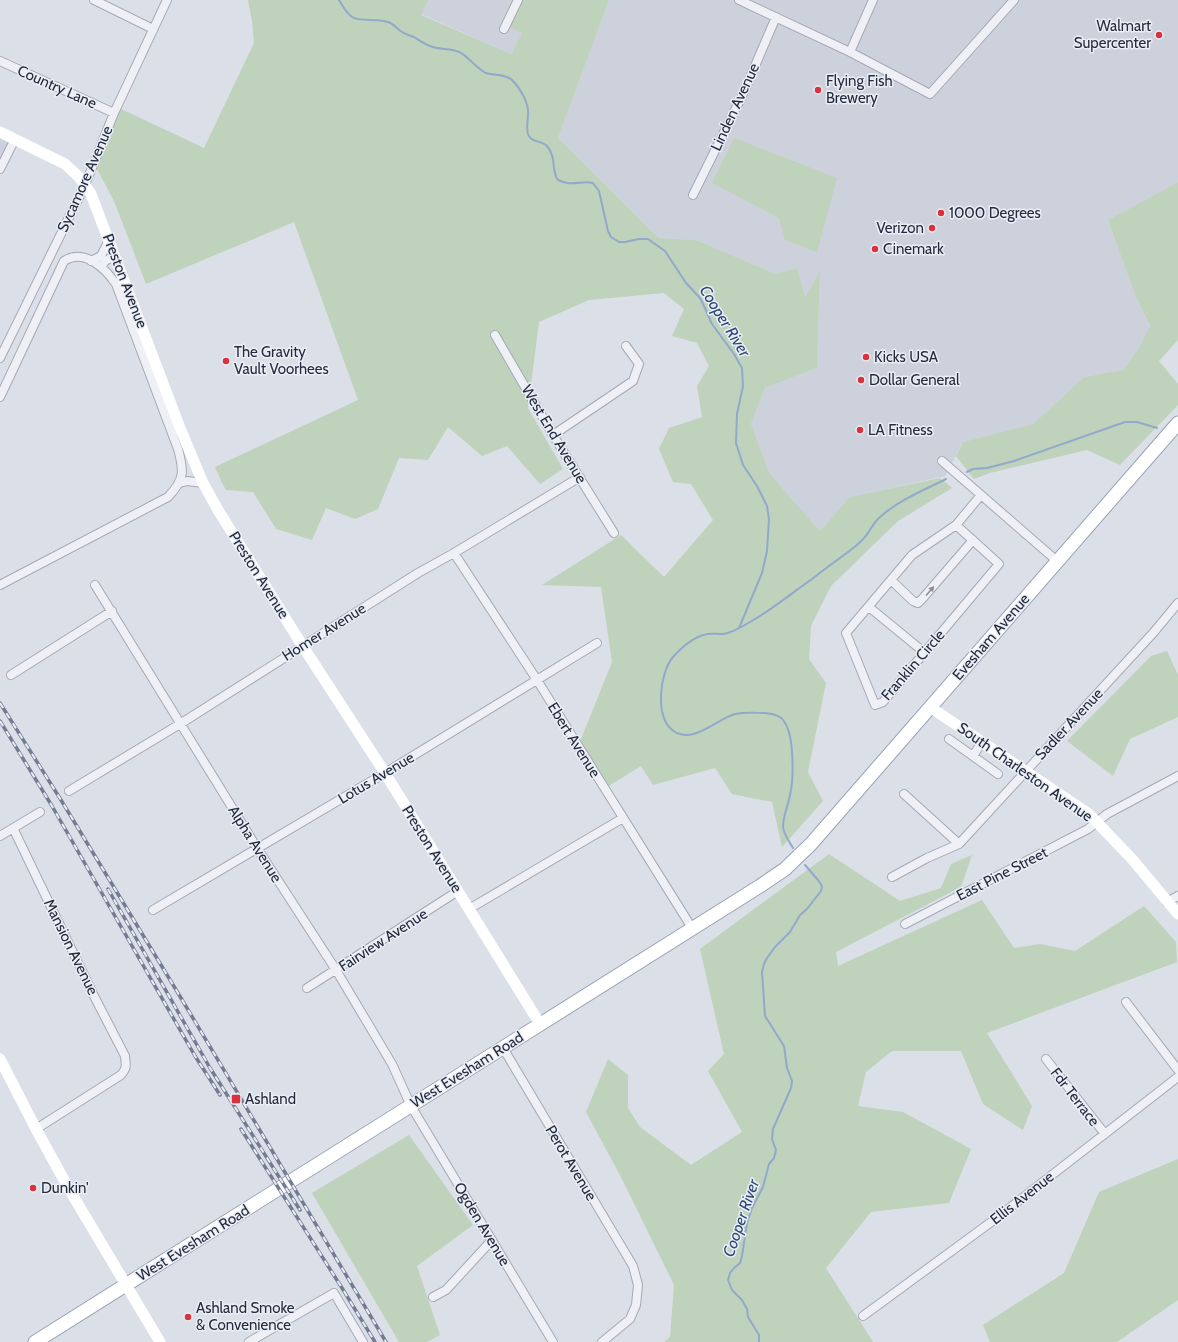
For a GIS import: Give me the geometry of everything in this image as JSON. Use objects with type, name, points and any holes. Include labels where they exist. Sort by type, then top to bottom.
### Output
[{"type":"main road","name":"Evesham Avenue","points":[[804,850],[1178,423]]},
{"type":"main road","name":"West Evesham Road","points":[[35,1342],[785,869],[804,850]]},
{"type":"street","points":[[94,0],[153,29]]},
{"type":"street","name":"Sycamore Avenue","points":[[0,358],[85,185],[114,113],[167,0]]},
{"type":"street","points":[[504,28],[518,0]]},
{"type":"street","points":[[739,0],[850,52],[930,94],[1014,0]]},
{"type":"street","points":[[850,52],[873,0]]},
{"type":"street","name":"Linden Avenue","points":[[693,195],[742,94],[776,17]]},
{"type":"street","name":"Country Lane","points":[[0,61],[114,113]]},
{"type":"street","name":"Preston Avenue","points":[[0,132],[65,164],[85,185],[91,194],[180,428],[201,478],[218,510],[302,646],[385,773],[540,1024]]},
{"type":"street","points":[[0,169],[15,139]]},
{"type":"street","points":[[91,261],[101,256],[109,240]]},
{"type":"street","points":[[101,267],[105,261],[115,256]]},
{"type":"street","name":"Preston Avenue","points":[[0,397],[64,261],[69,258],[86,258],[101,267],[109,274],[116,284],[178,448],[182,468],[180,483]]},
{"type":"street","name":"West End Avenue","points":[[495,335],[553,435],[614,533]]},
{"type":"street","points":[[553,435],[633,381],[639,364],[626,346]]},
{"type":"street","points":[[942,461],[1057,561]]},
{"type":"street","points":[[182,468],[201,478]]},
{"type":"street","name":"Homer Avenue","points":[[69,791],[180,724],[418,573],[580,477]]},
{"type":"street","points":[[0,585],[156,504],[168,497],[180,483],[201,478]]},
{"type":"street","name":"Franklin Circle","points":[[956,525],[999,564],[883,702],[875,705],[846,633],[912,556],[956,525],[980,495]]},
{"type":"street","points":[[891,580],[913,601],[918,603],[924,598],[973,540]]},
{"type":"street","name":"Ebert Avenue","points":[[454,553],[537,680],[692,928]]},
{"type":"street","name":"Alpha Avenue","points":[[95,585],[257,848],[336,970],[392,1064],[411,1106]]},
{"type":"street","name":"Sadler Avenue","points":[[959,844],[1154,632],[1178,603]]},
{"type":"street","points":[[869,607],[925,653]]},
{"type":"street","points":[[11,675],[112,611]]},
{"type":"street","name":"Lotus Avenue","points":[[153,910],[385,773],[597,643]]},
{"type":"street","name":"South Charleston Avenue","points":[[930,707],[1089,814],[1132,859],[1178,914]]},
{"type":"street","points":[[949,739],[998,774]]},
{"type":"street","points":[[973,756],[982,742]]},
{"type":"street","name":"East Pine Street","points":[[905,924],[1088,829],[1107,814],[1178,776]]},
{"type":"street","points":[[892,877],[927,858],[959,844],[904,794]]},
{"type":"street","points":[[0,836],[40,812]]},
{"type":"street","points":[[469,909],[623,818]]},
{"type":"street","name":"Mansion Avenue","points":[[12,828],[125,1056],[126,1065],[126,1069],[121,1076],[36,1130]]},
{"type":"street","name":"Fairview Avenue","points":[[307,988],[458,891]]},
{"type":"street","points":[[1167,902],[1178,896]]},
{"type":"street","points":[[1126,1002],[1178,1070]]},
{"type":"street","name":"Perot Avenue","points":[[503,1048],[633,1266],[638,1285],[636,1304],[630,1319],[602,1342]]},
{"type":"street","name":"Fdr Terrace","points":[[1046,1059],[1104,1134]]},
{"type":"street","points":[[1,1064],[69,1189],[160,1342]]},
{"type":"street","name":"Ellis Avenue","points":[[863,1316],[998,1217],[1178,1077]]},
{"type":"street","name":"Ogden Avenue","points":[[411,1106],[553,1342]]},
{"type":"street","points":[[433,1297],[446,1290],[492,1240]]},
{"type":"street","points":[[250,1342],[334,1293],[363,1342]]},
{"type":"shaded area","points":[[428,0],[518,0],[522,33],[511,54],[421,14]]},
{"type":"shaded area","points":[[609,0],[1178,0],[1178,182],[1108,220],[1135,295],[1150,327],[1139,348],[1123,370],[1084,377],[1033,424],[963,442],[945,476],[851,497],[820,531],[770,474],[751,424],[765,388],[817,368],[820,272],[805,297],[776,274],[696,240],[659,238],[558,138]]},
{"type":"shaded area","points":[[0,132],[15,139],[0,171]]},
{"type":"green space","points":[[248,0],[428,0],[421,15],[511,54],[522,33],[505,25],[518,0],[609,0],[558,138],[659,238],[696,240],[776,274],[797,268],[805,297],[820,271],[817,368],[765,388],[751,424],[770,474],[820,531],[850,497],[940,478],[952,488],[898,521],[831,586],[811,626],[809,659],[826,683],[808,772],[823,801],[782,847],[772,802],[732,794],[715,768],[653,785],[641,766],[602,790],[577,749],[612,662],[601,587],[542,585],[621,535],[664,577],[713,520],[691,484],[673,482],[659,449],[669,428],[702,417],[697,386],[709,366],[697,343],[672,336],[684,309],[664,293],[589,300],[539,322],[528,408],[563,469],[540,484],[507,446],[482,456],[448,427],[428,460],[399,458],[378,509],[355,519],[326,508],[312,540],[276,529],[253,492],[226,490],[215,467],[358,400],[294,222],[146,284],[114,201],[97,169],[93,165],[119,108],[204,148],[254,43]]},
{"type":"green space","points":[[734,138],[837,178],[817,252],[785,240],[779,218],[712,183]]},
{"type":"green space","points":[[1178,182],[1178,340],[1159,361],[1178,384],[1178,405],[1120,465],[1087,450],[990,473],[974,479],[956,456],[963,442],[1033,424],[1084,377],[1123,370],[1139,348],[1150,326],[1135,295],[1108,220]]},
{"type":"green space","points":[[1167,651],[1178,675],[1178,717],[1130,739],[1113,776],[1067,741],[1151,656]]},
{"type":"green space","points":[[829,854],[900,901],[941,888],[951,864],[972,855],[961,887],[836,952],[838,966],[982,900],[1014,948],[1040,944],[1075,951],[1144,906],[1176,942],[1177,962],[987,1033],[1032,1106],[1023,1130],[983,1104],[961,1051],[892,1051],[866,1072],[858,1106],[903,1112],[971,1149],[949,1203],[871,1212],[826,1268],[873,1342],[664,1342],[670,1337],[674,1285],[622,1179],[586,1112],[608,1059],[628,1075],[628,1108],[640,1127],[691,1165],[742,1132],[708,1071],[724,1054],[700,949]]},
{"type":"green space","points":[[409,1135],[473,1225],[417,1266],[440,1335],[427,1342],[399,1342],[312,1193]]},
{"type":"green space","points":[[1178,1159],[1178,1300],[1117,1342],[990,1342],[983,1325],[1064,1273],[1099,1192]]},
{"type":"waterway","name":"Cooper River","points":[[339,0],[344,9],[352,17],[364,20],[379,20],[388,22],[404,33],[428,45],[459,52],[486,73],[503,76],[512,80],[526,101],[528,110],[527,129],[529,137],[547,146],[552,155],[555,173],[558,180],[568,183],[593,183],[599,191],[608,231],[611,237],[619,242],[648,239],[665,251],[686,283],[700,298],[712,324],[734,354],[742,368],[743,386],[737,414],[736,443],[743,465],[757,486],[767,506],[769,519],[767,551],[762,573],[739,628]]},
{"type":"waterway","points":[[967,472],[973,469],[987,468],[1014,461],[1125,422],[1137,422],[1157,428]]},
{"type":"waterway","name":"Cooper River","points":[[793,848],[783,827],[791,788],[793,769],[790,737],[783,720],[776,715],[768,713],[739,713],[695,733],[687,735],[679,734],[671,729],[663,714],[661,693],[665,672],[673,657],[689,642],[703,635],[728,633],[746,625],[769,610],[857,545],[866,536],[877,520],[895,505],[946,479]]},
{"type":"waterway","name":"Cooper River","points":[[759,1342],[759,1335],[748,1317],[747,1309],[742,1300],[732,1290],[728,1280],[730,1273],[740,1263],[747,1223],[752,1208],[763,1187],[769,1164],[774,1158],[776,1150],[772,1139],[773,1129],[791,1088],[792,1081],[787,1068],[784,1046],[765,1016],[762,972],[767,958],[775,947],[790,932],[800,915],[807,909],[821,891],[822,886],[805,865]]},
{"type":"railway","points":[[0,703],[61,800],[178,993],[386,1342]]},
{"type":"railway","points":[[0,721],[52,806],[195,1056],[220,1095]]},
{"type":"railway","points":[[108,889],[210,1068],[300,1210]]},
{"type":"railway","points":[[241,1129],[375,1342]]},
{"type":"place","name":"Walmart Supercenter","points":[[1159,35]]},
{"type":"place","name":"Flying Fish Brewery","points":[[818,90]]},
{"type":"place","name":"1000 Degrees","points":[[941,213]]},
{"type":"place","name":"Verizon","points":[[932,228]]},
{"type":"place","name":"Cinemark","points":[[875,249]]},
{"type":"place","name":"Kicks USA","points":[[866,357]]},
{"type":"place","name":"The Gravity Vault Voorhees","points":[[226,361]]},
{"type":"place","name":"Dollar General","points":[[861,380]]},
{"type":"place","name":"LA Fitness","points":[[860,430]]},
{"type":"place","name":"Ashland","points":[[236,1099]]},
{"type":"place","name":"Dunkin'","points":[[33,1188]]},
{"type":"place","name":"Ashland Smoke & Convenience","points":[[188,1317]]}]
